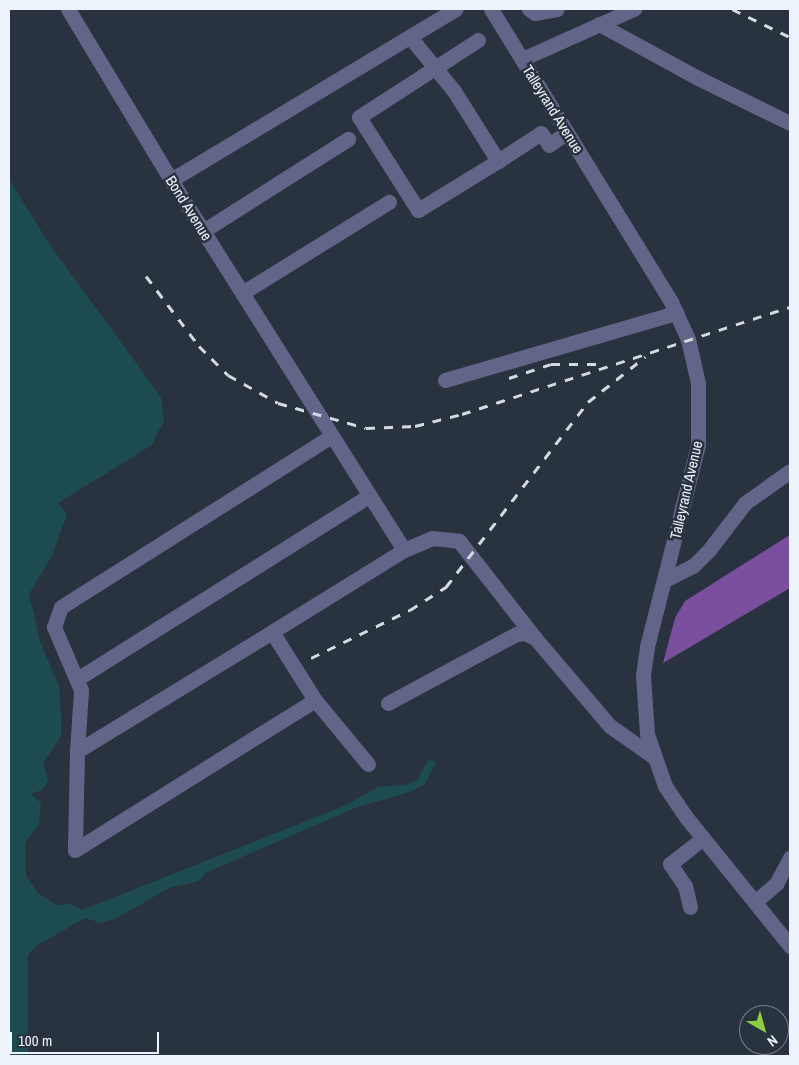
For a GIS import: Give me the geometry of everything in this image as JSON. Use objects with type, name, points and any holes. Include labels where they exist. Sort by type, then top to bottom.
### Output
[{"type":"street","name":"Bond Avenue","points":[[68,9],[171,180],[404,550]]},
{"type":"street","points":[[171,180],[456,9]]},
{"type":"street","name":"Talleyrand Avenue","points":[[491,9],[676,312],[695,366],[700,417],[698,445],[647,647],[644,675],[644,705],[654,757],[666,786],[703,838],[755,902],[788,938]]},
{"type":"street","points":[[529,9],[536,13],[556,9]]},
{"type":"street","points":[[522,59],[634,9]]},
{"type":"street","points":[[599,24],[665,61],[790,123]]},
{"type":"street","points":[[410,37],[464,106],[498,160]]},
{"type":"street","points":[[478,40],[359,117],[414,208],[421,209],[542,134],[549,145],[567,132]]},
{"type":"street","points":[[203,230],[348,139]]},
{"type":"street","points":[[242,293],[389,202]]},
{"type":"street","points":[[445,380],[676,312]]},
{"type":"street","points":[[315,700],[75,850],[81,690],[54,627],[61,607],[331,436]]},
{"type":"street","points":[[665,580],[692,566],[710,550],[745,503],[790,471]]},
{"type":"street","points":[[77,679],[369,496]]},
{"type":"street","points":[[78,751],[404,550],[432,538],[460,541],[535,638],[610,726],[654,757]]},
{"type":"street","points":[[272,632],[315,700],[368,764]]},
{"type":"street","points":[[388,703],[516,634],[524,633],[535,638]]},
{"type":"street","points":[[690,907],[685,886],[670,864],[703,838]]},
{"type":"street","points":[[755,902],[776,884],[790,858]]},
{"type":"shaded area","points":[[9,179],[50,245],[161,397],[164,420],[152,445],[58,503],[67,514],[52,556],[29,594],[40,641],[59,686],[61,713],[61,736],[43,763],[48,780],[42,790],[31,794],[41,803],[39,824],[25,843],[26,876],[38,893],[57,905],[71,904],[82,910],[344,806],[378,787],[409,784],[418,779],[428,760],[436,762],[425,784],[408,793],[360,806],[205,873],[200,881],[169,888],[117,918],[101,923],[85,918],[36,946],[28,955],[28,1056],[9,1056]]},
{"type":"shaded area","points":[[790,535],[790,588],[663,663],[675,618],[685,601]]},
{"type":"railway","points":[[732,9],[790,37]]},
{"type":"railway","points":[[146,276],[199,346],[228,375],[278,403],[366,428],[415,426],[462,414],[790,307]]},
{"type":"railway","points":[[311,658],[410,610],[446,587],[588,402],[645,357]]},
{"type":"railway","points":[[509,378],[551,364],[600,364]]}]
